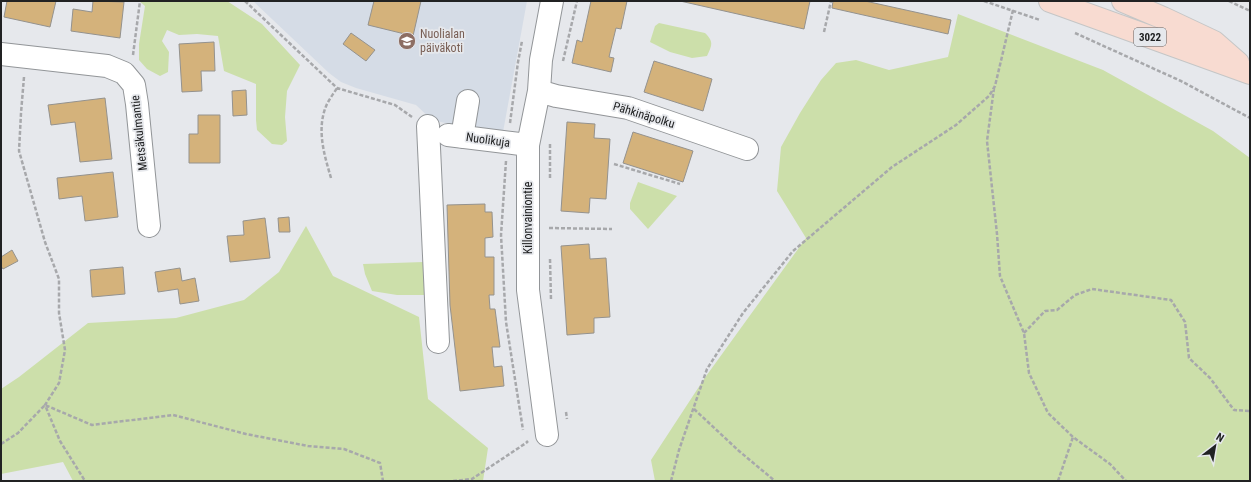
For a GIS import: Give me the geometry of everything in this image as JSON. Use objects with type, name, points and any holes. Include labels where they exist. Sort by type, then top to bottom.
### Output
[{"type":"main road","name":"3022","points":[[1123,1],[1214,42],[1250,73]]},
{"type":"main road","name":"3022","points":[[1046,11],[1250,73]]},
{"type":"street","name":"Killonvainiontie","points":[[546,428],[528,290],[528,145],[539,91],[542,60],[552,1]]},
{"type":"street","name":"Metsäkulmantie","points":[[1,54],[106,66],[124,73],[134,85],[149,226]]},
{"type":"street","name":"Pähkinäpolku","points":[[539,91],[556,96],[628,108],[747,149]]},
{"type":"street","name":"Nuolikuja","points":[[468,101],[455,136],[528,145]]},
{"type":"street","points":[[428,126],[438,342]]},
{"type":"path","points":[[133,56],[140,1]]},
{"type":"path","points":[[245,1],[337,88],[395,105],[428,126]]},
{"type":"path","points":[[562,65],[576,1]]},
{"type":"path","points":[[824,32],[831,1]]},
{"type":"path","points":[[984,1],[1014,10],[1046,11]]},
{"type":"path","points":[[1229,1],[1250,11]]},
{"type":"path","points":[[1014,10],[995,86],[986,141],[997,234],[1000,276],[1024,333],[1029,373],[1048,413],[1073,437],[1110,464],[1126,481]]},
{"type":"path","points":[[1069,31],[1090,39],[1181,81],[1250,118]]},
{"type":"path","points":[[1,444],[18,433],[46,405],[59,384],[65,350],[59,313],[59,279],[45,242],[19,150],[24,83],[24,56]]},
{"type":"path","points":[[671,481],[679,450],[707,369],[743,313],[793,251],[892,166],[956,125],[989,96],[995,86]]},
{"type":"path","points":[[331,178],[325,158],[322,140],[322,117],[337,88]]},
{"type":"path","points":[[550,140],[550,184]]},
{"type":"path","points":[[614,164],[680,184]]},
{"type":"path","points":[[549,221],[549,233]]},
{"type":"path","points":[[549,228],[612,229]]},
{"type":"path","points":[[550,257],[551,304]]},
{"type":"path","points":[[1024,333],[1045,311],[1057,310],[1075,295],[1092,289],[1170,300],[1185,322],[1189,358],[1210,378],[1234,410],[1250,411]]},
{"type":"path","points":[[46,405],[60,441],[85,481]]},
{"type":"path","points":[[46,405],[92,425],[173,415],[254,435],[308,446],[344,449],[380,463],[383,481]]},
{"type":"path","points":[[694,409],[739,451],[775,481]]},
{"type":"path","points":[[566,411],[567,419]]},
{"type":"path","points":[[453,481],[472,479],[546,428]]},
{"type":"path","points":[[1058,481],[1073,437]]},
{"type":"shaded area","name":"Nuolialan päiväkoti","points":[[253,1],[527,1],[503,132],[490,133],[432,120],[416,105],[356,88],[341,82],[329,73]]},
{"type":"green space","points":[[139,1],[227,1],[262,24],[300,65],[287,91],[285,117],[287,141],[282,145],[272,144],[257,130],[256,84],[224,71],[218,36],[197,34],[179,35],[167,30],[162,41],[169,52],[168,72],[160,76],[147,69],[139,60],[139,44],[145,6]]},
{"type":"green space","points":[[958,14],[1103,70],[1213,131],[1250,158],[1250,481],[655,481],[651,460],[704,379],[806,238],[777,191],[781,147],[821,80],[836,63],[856,60],[889,70],[948,57]]},
{"type":"green space","points":[[659,23],[705,33],[711,41],[707,56],[692,58],[670,52],[650,42],[655,26]]},
{"type":"green space","points":[[638,182],[677,196],[648,229],[630,209],[630,203]]},
{"type":"green space","points":[[306,226],[333,276],[419,317],[428,399],[488,448],[483,481],[73,481],[63,462],[1,474],[1,389],[19,377],[88,323],[176,318],[244,300],[279,272]]},
{"type":"green space","points":[[424,262],[425,295],[397,295],[372,291],[365,274],[363,264]]},
{"type":"building","points":[[7,1],[56,1],[50,27],[4,17]]},
{"type":"building","points":[[93,1],[124,2],[120,38],[71,31],[73,9],[92,12]]},
{"type":"building","points":[[374,1],[421,1],[413,36],[368,25]]},
{"type":"building","points":[[591,1],[627,1],[621,29],[616,28],[609,57],[614,58],[611,72],[572,63],[577,40],[582,42]]},
{"type":"building","points":[[680,1],[810,1],[804,29]]},
{"type":"building","points":[[833,1],[865,1],[951,20],[948,34],[832,8]]},
{"type":"building","points":[[351,33],[375,50],[366,61],[343,44]]},
{"type":"building","points":[[214,42],[215,71],[201,71],[202,91],[182,92],[179,44]]},
{"type":"building","points":[[654,61],[712,79],[703,111],[644,92]]},
{"type":"building","points":[[246,90],[247,115],[233,116],[232,91]]},
{"type":"building","points":[[105,98],[112,159],[80,162],[75,122],[51,125],[48,105]]},
{"type":"building","points":[[198,115],[220,115],[220,163],[189,163],[189,134],[198,134]]},
{"type":"building","points":[[567,122],[595,124],[594,138],[610,139],[606,199],[590,198],[589,213],[561,211]]},
{"type":"building","points":[[633,132],[693,151],[683,182],[623,163]]},
{"type":"building","points":[[113,172],[118,217],[85,221],[82,196],[59,199],[57,178]]},
{"type":"building","points":[[485,204],[485,212],[492,212],[493,237],[485,238],[485,257],[494,257],[494,295],[489,295],[490,309],[495,309],[500,347],[492,347],[494,367],[502,366],[504,386],[460,391],[450,305],[447,205]]},
{"type":"building","points":[[289,217],[290,232],[279,232],[278,218]]},
{"type":"building","points":[[265,218],[270,258],[230,262],[227,236],[244,235],[243,221]]},
{"type":"building","points":[[589,244],[590,259],[606,258],[610,317],[594,318],[594,333],[567,335],[561,246]]},
{"type":"building","points":[[12,250],[18,261],[3,269],[1,266],[1,257]]},
{"type":"building","points":[[123,267],[125,294],[92,297],[90,270]]},
{"type":"building","points":[[180,268],[182,281],[195,278],[199,301],[180,304],[178,289],[158,292],[155,272]]},
{"type":"place","name":"Nuolialan päiväkoti","points":[[407,41]]}]
